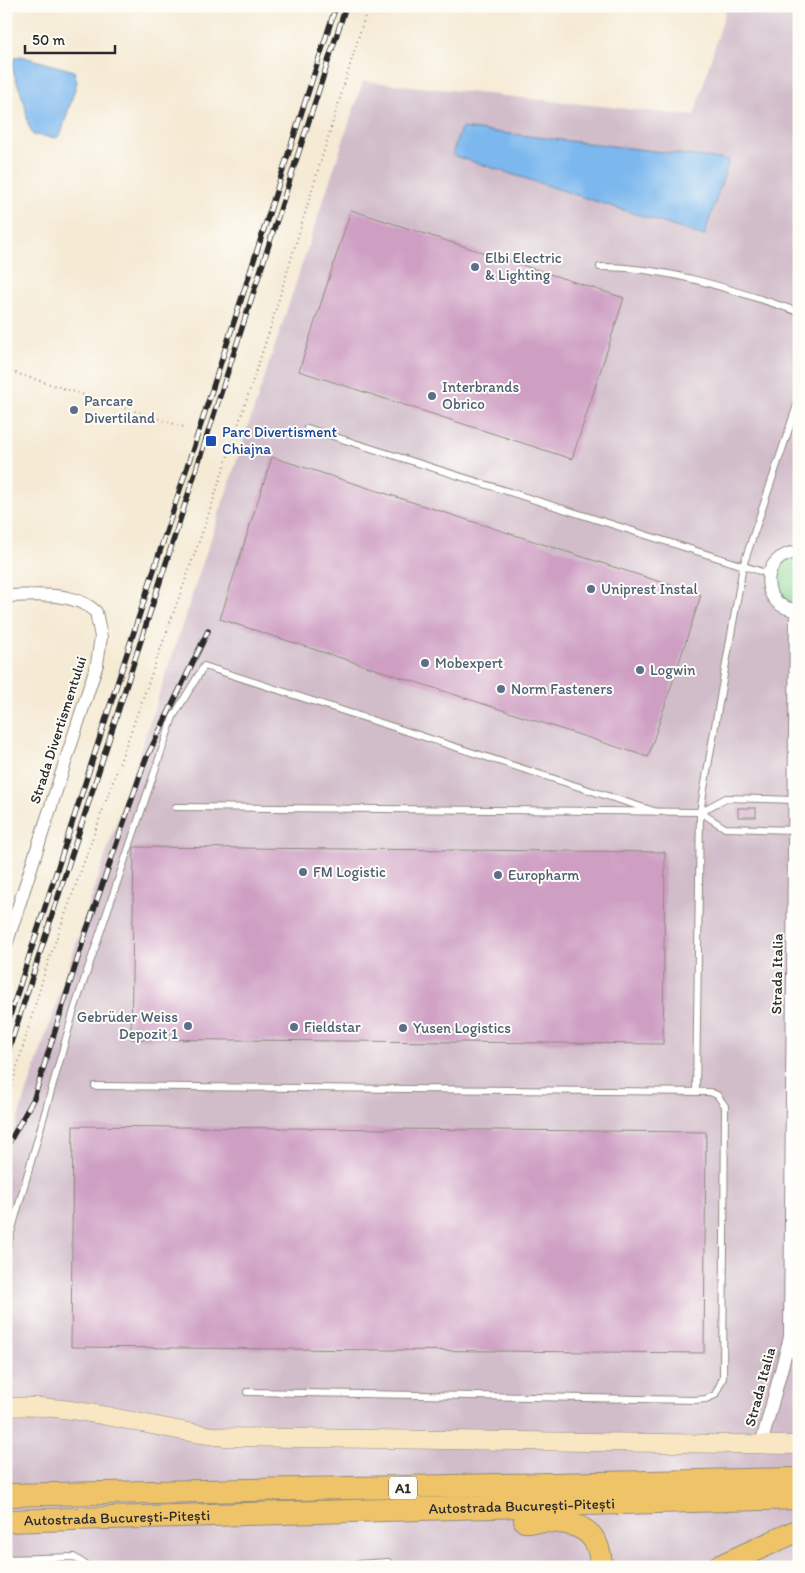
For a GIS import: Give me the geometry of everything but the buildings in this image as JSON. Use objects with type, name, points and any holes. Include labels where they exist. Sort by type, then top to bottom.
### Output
[{"type":"highway","name":"Autostrada București-Pitești","points":[[6,1495],[799,1479]]},
{"type":"highway","name":"Autostrada București-Pitești","points":[[6,1521],[129,1519],[799,1498]]},
{"type":"highway","points":[[129,1519],[215,1524],[567,1522],[588,1532],[596,1542],[600,1552],[601,1567]]},
{"type":"highway","points":[[718,1567],[799,1530]]},
{"type":"main road","points":[[6,1407],[52,1407],[191,1434],[224,1437],[799,1445]]},
{"type":"street","points":[[798,610],[788,609],[774,599],[770,591],[769,574],[777,560],[791,552],[799,552]]},
{"type":"street","name":"Strada Divertismentului","points":[[6,596],[46,596],[79,601],[96,612],[101,636],[97,664],[6,945]]},
{"type":"street","name":"Strada Italia","points":[[761,1445],[790,1337],[795,1215],[795,800],[797,776],[798,610]]},
{"type":"street","name":"Strada Italia","points":[[790,1337],[799,1360]]},
{"type":"lane","points":[[600,267],[629,267],[712,282],[799,312]]},
{"type":"lane","points":[[696,1092],[700,812],[743,566],[799,399]]},
{"type":"lane","points":[[307,428],[769,574]]},
{"type":"lane","points":[[6,1250],[74,1010],[173,717],[204,666],[657,812]]},
{"type":"lane","points":[[176,807],[700,812],[726,798],[795,800]]},
{"type":"lane","points":[[700,812],[725,828],[795,830]]},
{"type":"lane","points":[[95,1086],[696,1092],[717,1094],[722,1099],[726,1113],[723,1378],[716,1395],[706,1399],[695,1400],[248,1392]]},
{"type":"lane","points":[[6,1559],[74,1557],[89,1567]]},
{"type":"lane","points":[[312,1567],[388,1562]]},
{"type":"path","points":[[6,1104],[46,968],[205,525],[262,353],[368,6]]},
{"type":"path","points":[[6,370],[187,428]]},
{"type":"shaded area","points":[[727,6],[799,6],[799,1567],[6,1567],[6,1155],[363,81],[694,116]]},
{"type":"green space","points":[[799,552],[799,610],[780,605],[769,574]]},
{"type":"water","points":[[21,56],[74,71],[77,82],[61,134],[57,138],[33,135],[28,124],[25,105],[11,65],[16,57]]},
{"type":"water","points":[[461,128],[729,160],[704,236],[452,155]]},
{"type":"railway","points":[[6,1028],[336,6]]},
{"type":"railway","points":[[6,1058],[346,6]]},
{"type":"railway","points":[[6,1148],[34,1098],[86,932],[145,761],[208,631]]},
{"type":"place","name":"Elbi Electric & Lighting","points":[[475,267]]},
{"type":"place","name":"Interbrands Obrico","points":[[432,396]]},
{"type":"place","name":"Parcare Divertiland","points":[[74,410]]},
{"type":"place","name":"Parc Divertisment Chiajna","points":[[211,441]]},
{"type":"place","name":"Uniprest Instal","points":[[591,589]]},
{"type":"place","name":"Mobexpert","points":[[425,663]]},
{"type":"place","name":"Logwin","points":[[640,670]]},
{"type":"place","name":"Norm Fasteners","points":[[501,689]]},
{"type":"place","name":"FM Logistic","points":[[303,872]]},
{"type":"place","name":"Europharm","points":[[498,875]]},
{"type":"place","name":"Gebrüder Weiss Depozit 1","points":[[188,1026]]},
{"type":"place","name":"Fieldstar","points":[[294,1027]]},
{"type":"place","name":"Yusen Logistics","points":[[403,1028]]}]
